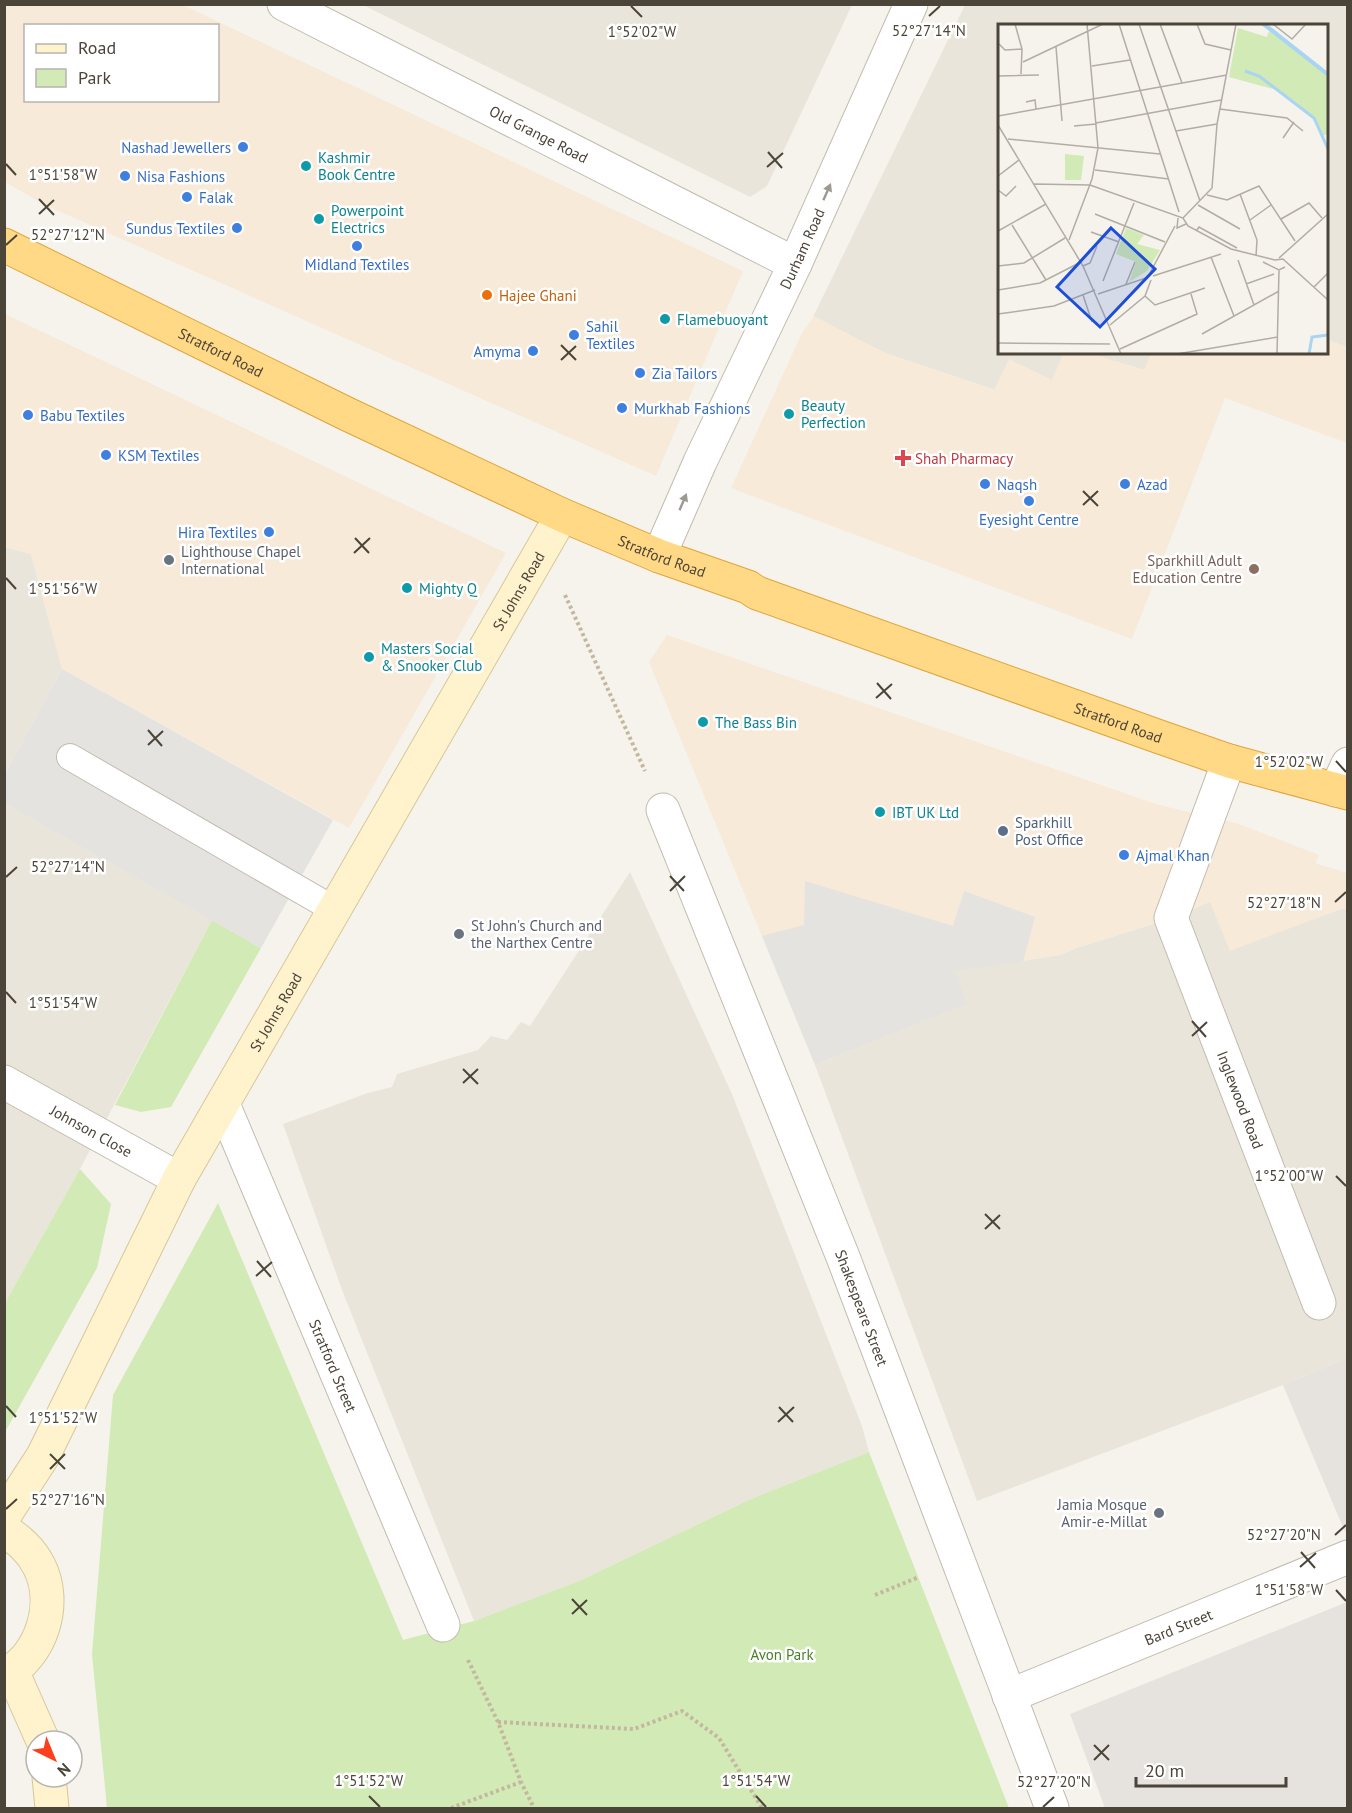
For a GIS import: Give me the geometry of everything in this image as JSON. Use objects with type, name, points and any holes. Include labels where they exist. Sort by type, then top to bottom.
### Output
[{"type":"highway","name":"Stratford Road","points":[[4,245],[347,414],[562,515],[659,556],[969,670],[1229,761],[1344,782]]},
{"type":"main road","name":"St Johns Road","points":[[4,1516],[44,1456],[179,1179],[562,515]]},
{"type":"main road","points":[[4,1530],[23,1542],[39,1566],[47,1594],[45,1623],[33,1650],[8,1673],[37,1729]]},
{"type":"main road","points":[[50,1789],[52,1809]]},
{"type":"street","name":"Old Grange Road","points":[[284,4],[795,264]]},
{"type":"street","name":"Durham Road","points":[[659,556],[700,462],[795,264],[912,4]]},
{"type":"street","name":"Inglewood Road","points":[[1229,761],[1171,918],[1319,1303]]},
{"type":"street","name":"Shakespeare Street","points":[[663,810],[843,1257],[1052,1809]]},
{"type":"street","name":"Johnson Close","points":[[4,1082],[179,1179]]},
{"type":"street","name":"Stratford Street","points":[[223,1104],[443,1625]]},
{"type":"street","name":"Bard Street","points":[[1009,1696],[1347,1557]]},
{"type":"lane","points":[[70,757],[335,910]]},
{"type":"path","points":[[544,549],[663,810]]},
{"type":"path","points":[[443,1625],[468,1660],[498,1722],[534,1809]]},
{"type":"path","points":[[498,1722],[634,1730],[682,1710],[719,1738],[762,1809]]},
{"type":"path","points":[[451,1809],[521,1782]]},
{"type":"shaded area","points":[[5,4],[183,5],[743,271],[656,476],[45,205],[5,182]]},
{"type":"shaded area","points":[[363,5],[852,5],[767,186],[750,197]]},
{"type":"shaded area","points":[[965,5],[1347,5],[1347,347],[1328,340],[1328,24],[998,24],[998,354],[1064,354],[1052,380],[995,390],[885,353],[813,317]]},
{"type":"shaded area","points":[[5,314],[506,553],[349,828],[62,669],[31,554],[5,547]]},
{"type":"shaded area","points":[[814,316],[885,353],[994,390],[1009,359],[1052,380],[1064,354],[1094,354],[1144,370],[1151,354],[1328,354],[1328,340],[1347,347],[1347,443],[1225,398],[1132,639],[731,488],[802,333]]},
{"type":"shaded area","points":[[1094,354],[1151,354],[1145,370]]},
{"type":"shaded area","points":[[5,547],[31,554],[62,669],[5,773]]},
{"type":"shaded area","points":[[667,635],[1159,805],[1236,823],[1319,855],[1315,863],[1347,873],[1347,909],[1341,909],[1230,951],[1210,902],[1170,919],[1060,955],[955,971],[968,1004],[815,1065],[649,662]]},
{"type":"shaded area","points":[[62,669],[333,820],[261,948],[5,804],[5,773]]},
{"type":"shaded area","points":[[5,804],[212,920],[80,1169],[5,1303]]},
{"type":"shaded area","points":[[630,872],[732,1094],[862,1426],[869,1452],[751,1499],[579,1581],[474,1621],[342,1290],[283,1124],[368,1093],[392,1087],[397,1074],[478,1050],[491,1036],[507,1040],[521,1022],[530,1026]]},
{"type":"shaded area","points":[[805,881],[953,926],[964,891],[1035,917],[1023,962],[955,971],[968,1004],[815,1065],[762,936],[804,925]]},
{"type":"shaded area","points":[[1210,901],[1288,928],[1341,909],[1347,909],[1347,1358],[1283,1385],[977,1501],[815,1065],[967,1004],[954,971],[1060,955],[1170,919]]},
{"type":"shaded area","points":[[1348,1358],[1347,1534],[1283,1385]]},
{"type":"shaded area","points":[[1347,1602],[1347,1808],[1105,1808],[1070,1714]]},
{"type":"green space","points":[[212,920],[261,948],[171,1107],[141,1112],[115,1105]]},
{"type":"green space","points":[[80,1169],[111,1204],[97,1268],[5,1432],[5,1303]]},
{"type":"green space","name":"Avon Park","points":[[218,1203],[403,1640],[474,1621],[579,1581],[751,1499],[869,1452],[1009,1808],[107,1808],[92,1654],[113,1395]]},
{"type":"place","name":"Nashad Jewellers","points":[[243,147]]},
{"type":"place","name":"Kashmir Book Centre","points":[[306,166]]},
{"type":"place","name":"Nisa Fashions","points":[[125,176]]},
{"type":"place","name":"Falak","points":[[187,197]]},
{"type":"place","name":"Powerpoint Electrics","points":[[319,219]]},
{"type":"place","name":"Sundus Textiles","points":[[237,228]]},
{"type":"place","name":"Midland Textiles","points":[[357,246]]},
{"type":"place","name":"Hajee Ghani","points":[[487,295]]},
{"type":"place","name":"Flamebuoyant","points":[[665,319]]},
{"type":"place","name":"Sahil Textiles","points":[[574,335]]},
{"type":"place","name":"Amyma","points":[[533,351]]},
{"type":"place","name":"Zia Tailors","points":[[640,373]]},
{"type":"place","name":"Murkhab Fashions","points":[[622,408]]},
{"type":"place","name":"Beauty Perfection","points":[[789,414]]},
{"type":"place","name":"Babu Textiles","points":[[28,415]]},
{"type":"place","name":"KSM Textiles","points":[[106,455]]},
{"type":"place","name":"Shah Pharmacy","points":[[903,458]]},
{"type":"place","name":"Naqsh","points":[[985,484]]},
{"type":"place","name":"Azad","points":[[1125,484]]},
{"type":"place","name":"Eyesight Centre","points":[[1029,501]]},
{"type":"place","name":"Hira Textiles","points":[[269,532]]},
{"type":"place","name":"Lighthouse Chapel International","points":[[169,560]]},
{"type":"place","name":"Sparkhill Adult Education Centre","points":[[1254,569]]},
{"type":"place","name":"Mighty Q","points":[[407,588]]},
{"type":"place","name":"Masters Social & Snooker Club","points":[[369,657]]},
{"type":"place","name":"The Bass Bin","points":[[703,722]]},
{"type":"place","name":"IBT UK Ltd","points":[[880,812]]},
{"type":"place","name":"Sparkhill Post Office","points":[[1003,831]]},
{"type":"place","name":"Ajmal Khan","points":[[1124,855]]},
{"type":"place","name":"St John's Church and the Narthex Centre","points":[[459,934]]},
{"type":"place","name":"Jamia Mosque Amir-e-Millat","points":[[1159,1513]]}]
